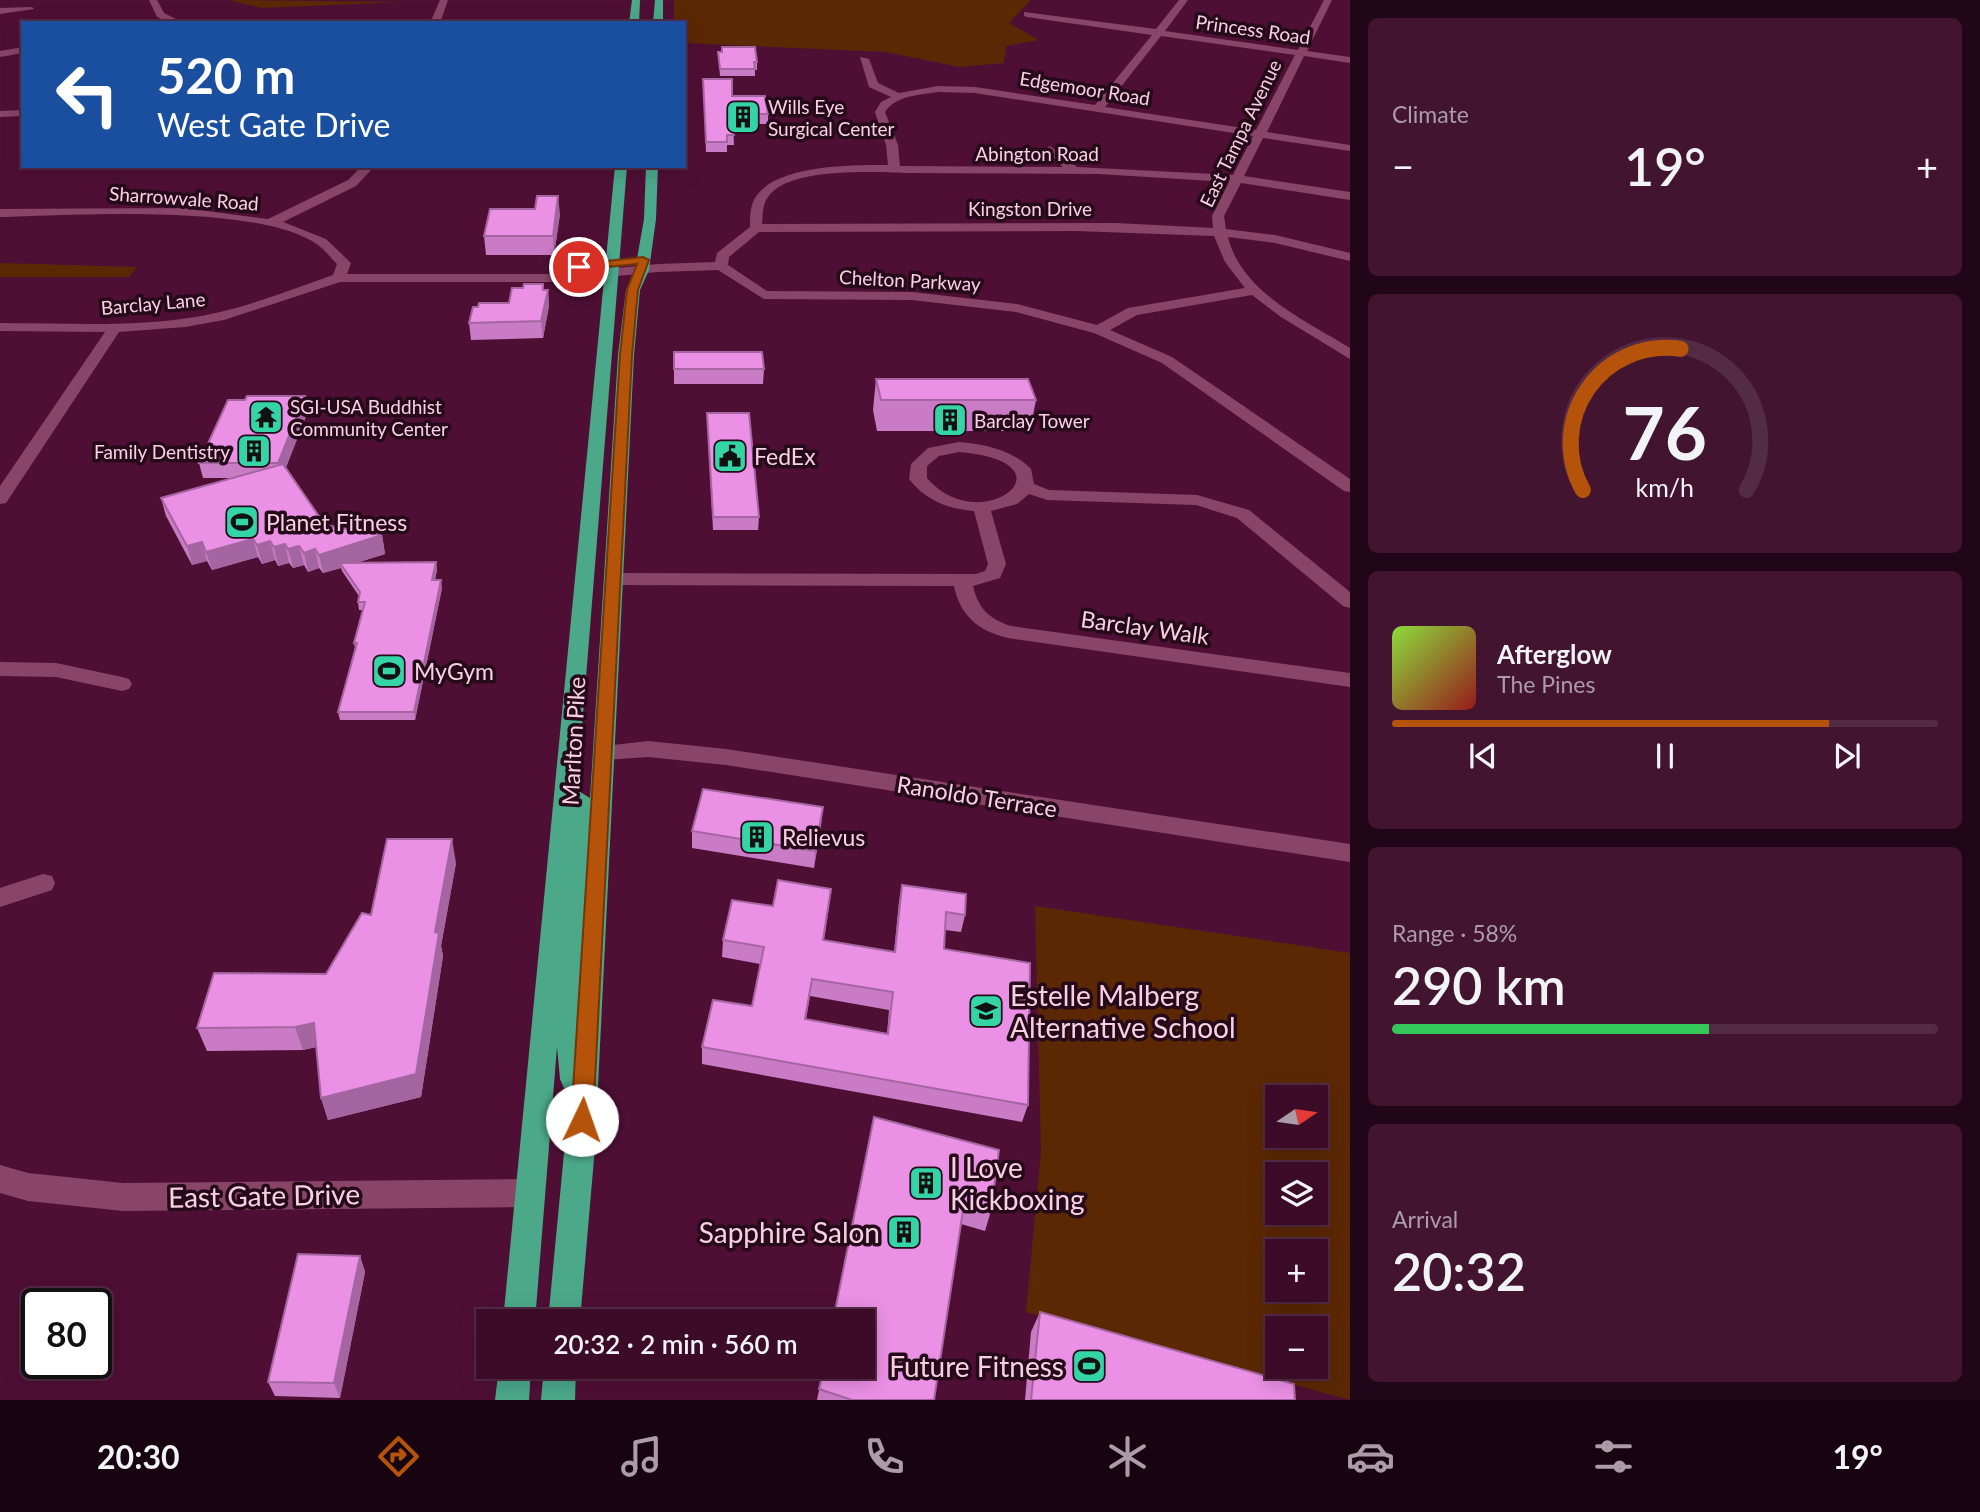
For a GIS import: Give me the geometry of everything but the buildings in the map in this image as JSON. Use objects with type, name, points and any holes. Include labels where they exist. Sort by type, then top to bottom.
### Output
[{"type":"highway","points":[[634,21],[636,0]]},
{"type":"highway","points":[[658,21],[659,0]]},
{"type":"highway","name":"Marlton Pike","points":[[520,1309],[566,794],[627,267],[621,168]]},
{"type":"highway","name":"Marlton Pike","points":[[565,1309],[581,1147],[626,346],[633,290],[627,267],[650,219],[652,168]]},
{"type":"highway","points":[[566,794],[579,800],[585,807],[586,816],[569,1037],[581,1147]]},
{"type":"highway","points":[[512,1400],[514,1379]]},
{"type":"highway","points":[[558,1400],[559,1379]]},
{"type":"street","points":[[153,0],[160,15],[174,21]]},
{"type":"street","points":[[436,21],[444,0]]},
{"type":"street","points":[[1099,108],[1184,0]]},
{"type":"street","name":"East Tampa Avenue","points":[[1328,0],[1219,216],[1218,234],[1236,268],[1255,290],[1288,315],[1350,354]]},
{"type":"street","points":[[0,11],[30,4]]},
{"type":"street","name":"Princess Road","points":[[1015,26],[1030,11],[1157,33],[1350,60]]},
{"type":"street","points":[[0,54],[21,50]]},
{"type":"street","points":[[864,60],[873,85],[898,96]]},
{"type":"street","name":"Edgemoor Road","points":[[898,96],[922,90],[967,89],[1350,148]]},
{"type":"street","points":[[894,170],[892,145],[880,112],[885,104],[898,96]]},
{"type":"street","points":[[0,114],[21,113]]},
{"type":"street","points":[[1050,149],[1073,170]]},
{"type":"street","points":[[271,223],[352,183],[367,168]]},
{"type":"street","name":"Abington Road","points":[[756,228],[756,205],[763,194],[786,180],[828,173],[894,170],[1132,171],[1237,178],[1350,195]]},
{"type":"street","name":"Sharrowvale Road","points":[[0,214],[134,211],[234,216],[292,229],[327,246],[342,258],[341,273]]},
{"type":"street","name":"Kingston Drive","points":[[756,228],[1100,227],[1218,234],[1314,247],[1350,257]]},
{"type":"street","points":[[627,267],[721,261],[756,228]]},
{"type":"street","name":"Chelton Parkway","points":[[721,261],[764,296],[884,295],[953,298],[1017,308],[1100,331],[1167,360],[1350,487]]},
{"type":"street","name":"Barclay Lane","points":[[0,327],[115,328],[174,324],[224,316],[341,273],[556,278],[627,267]]},
{"type":"street","points":[[1100,331],[1133,311],[1255,290]]},
{"type":"street","points":[[0,499],[115,328]]},
{"type":"street","points":[[966,447],[988,450],[1016,464],[1025,475],[1024,487],[1009,501],[981,506],[954,502],[931,492],[918,479],[919,464],[929,454],[966,447]]},
{"type":"street","points":[[1024,487],[1047,495],[1197,500],[1243,514],[1350,602]]},
{"type":"street","points":[[614,579],[983,579],[993,574],[997,568],[981,506]]},
{"type":"street","name":"Barclay Walk","points":[[962,580],[967,604],[972,611],[988,623],[1008,632],[1350,680]]},
{"type":"street","points":[[0,669],[56,670],[122,684]]},
{"type":"street","name":"Ranoldo Terrace","points":[[604,752],[648,749],[726,757],[1350,853]]},
{"type":"street","points":[[0,898],[43,883]]},
{"type":"street","name":"East Gate Drive","points":[[0,1178],[28,1187],[123,1197],[530,1193]]},
{"type":"shaded area","points":[[228,0],[400,2],[262,8]]},
{"type":"shaded area","points":[[674,0],[1031,0],[1009,23],[1039,40],[1006,46],[1004,63],[960,67],[886,52],[686,43],[686,21],[674,21]]},
{"type":"shaded area","points":[[0,263],[137,267],[129,277],[0,277]]},
{"type":"shaded area","points":[[1035,906],[1350,953],[1350,1400],[1273,1379],[1328,1379],[1328,1316],[1265,1316],[1265,1377],[1026,1312],[1041,1151]]},
{"type":"place","name":"Wills Eye Surgical Center","points":[[743,117]]},
{"type":"place","name":"SGI-USA Buddhist Community Center","points":[[266,417]]},
{"type":"place","name":"Barclay Tower","points":[[950,420]]},
{"type":"place","name":"Family Dentistry","points":[[254,451]]},
{"type":"place","name":"FedEx","points":[[730,456]]},
{"type":"place","name":"Planet Fitness","points":[[242,522]]},
{"type":"place","name":"MyGym","points":[[389,671]]},
{"type":"place","name":"Relievus","points":[[757,837]]},
{"type":"place","name":"Estelle Malberg Alternative School","points":[[986,1011]]},
{"type":"place","name":"I Love Kickboxing","points":[[926,1183]]},
{"type":"place","name":"Sapphire Salon","points":[[904,1232]]},
{"type":"place","name":"Future Fitness","points":[[1089,1366]]},
{"type":"route","points":[[579,267],[643,260],[642,270],[633,290],[626,355],[582,1120]]}]
